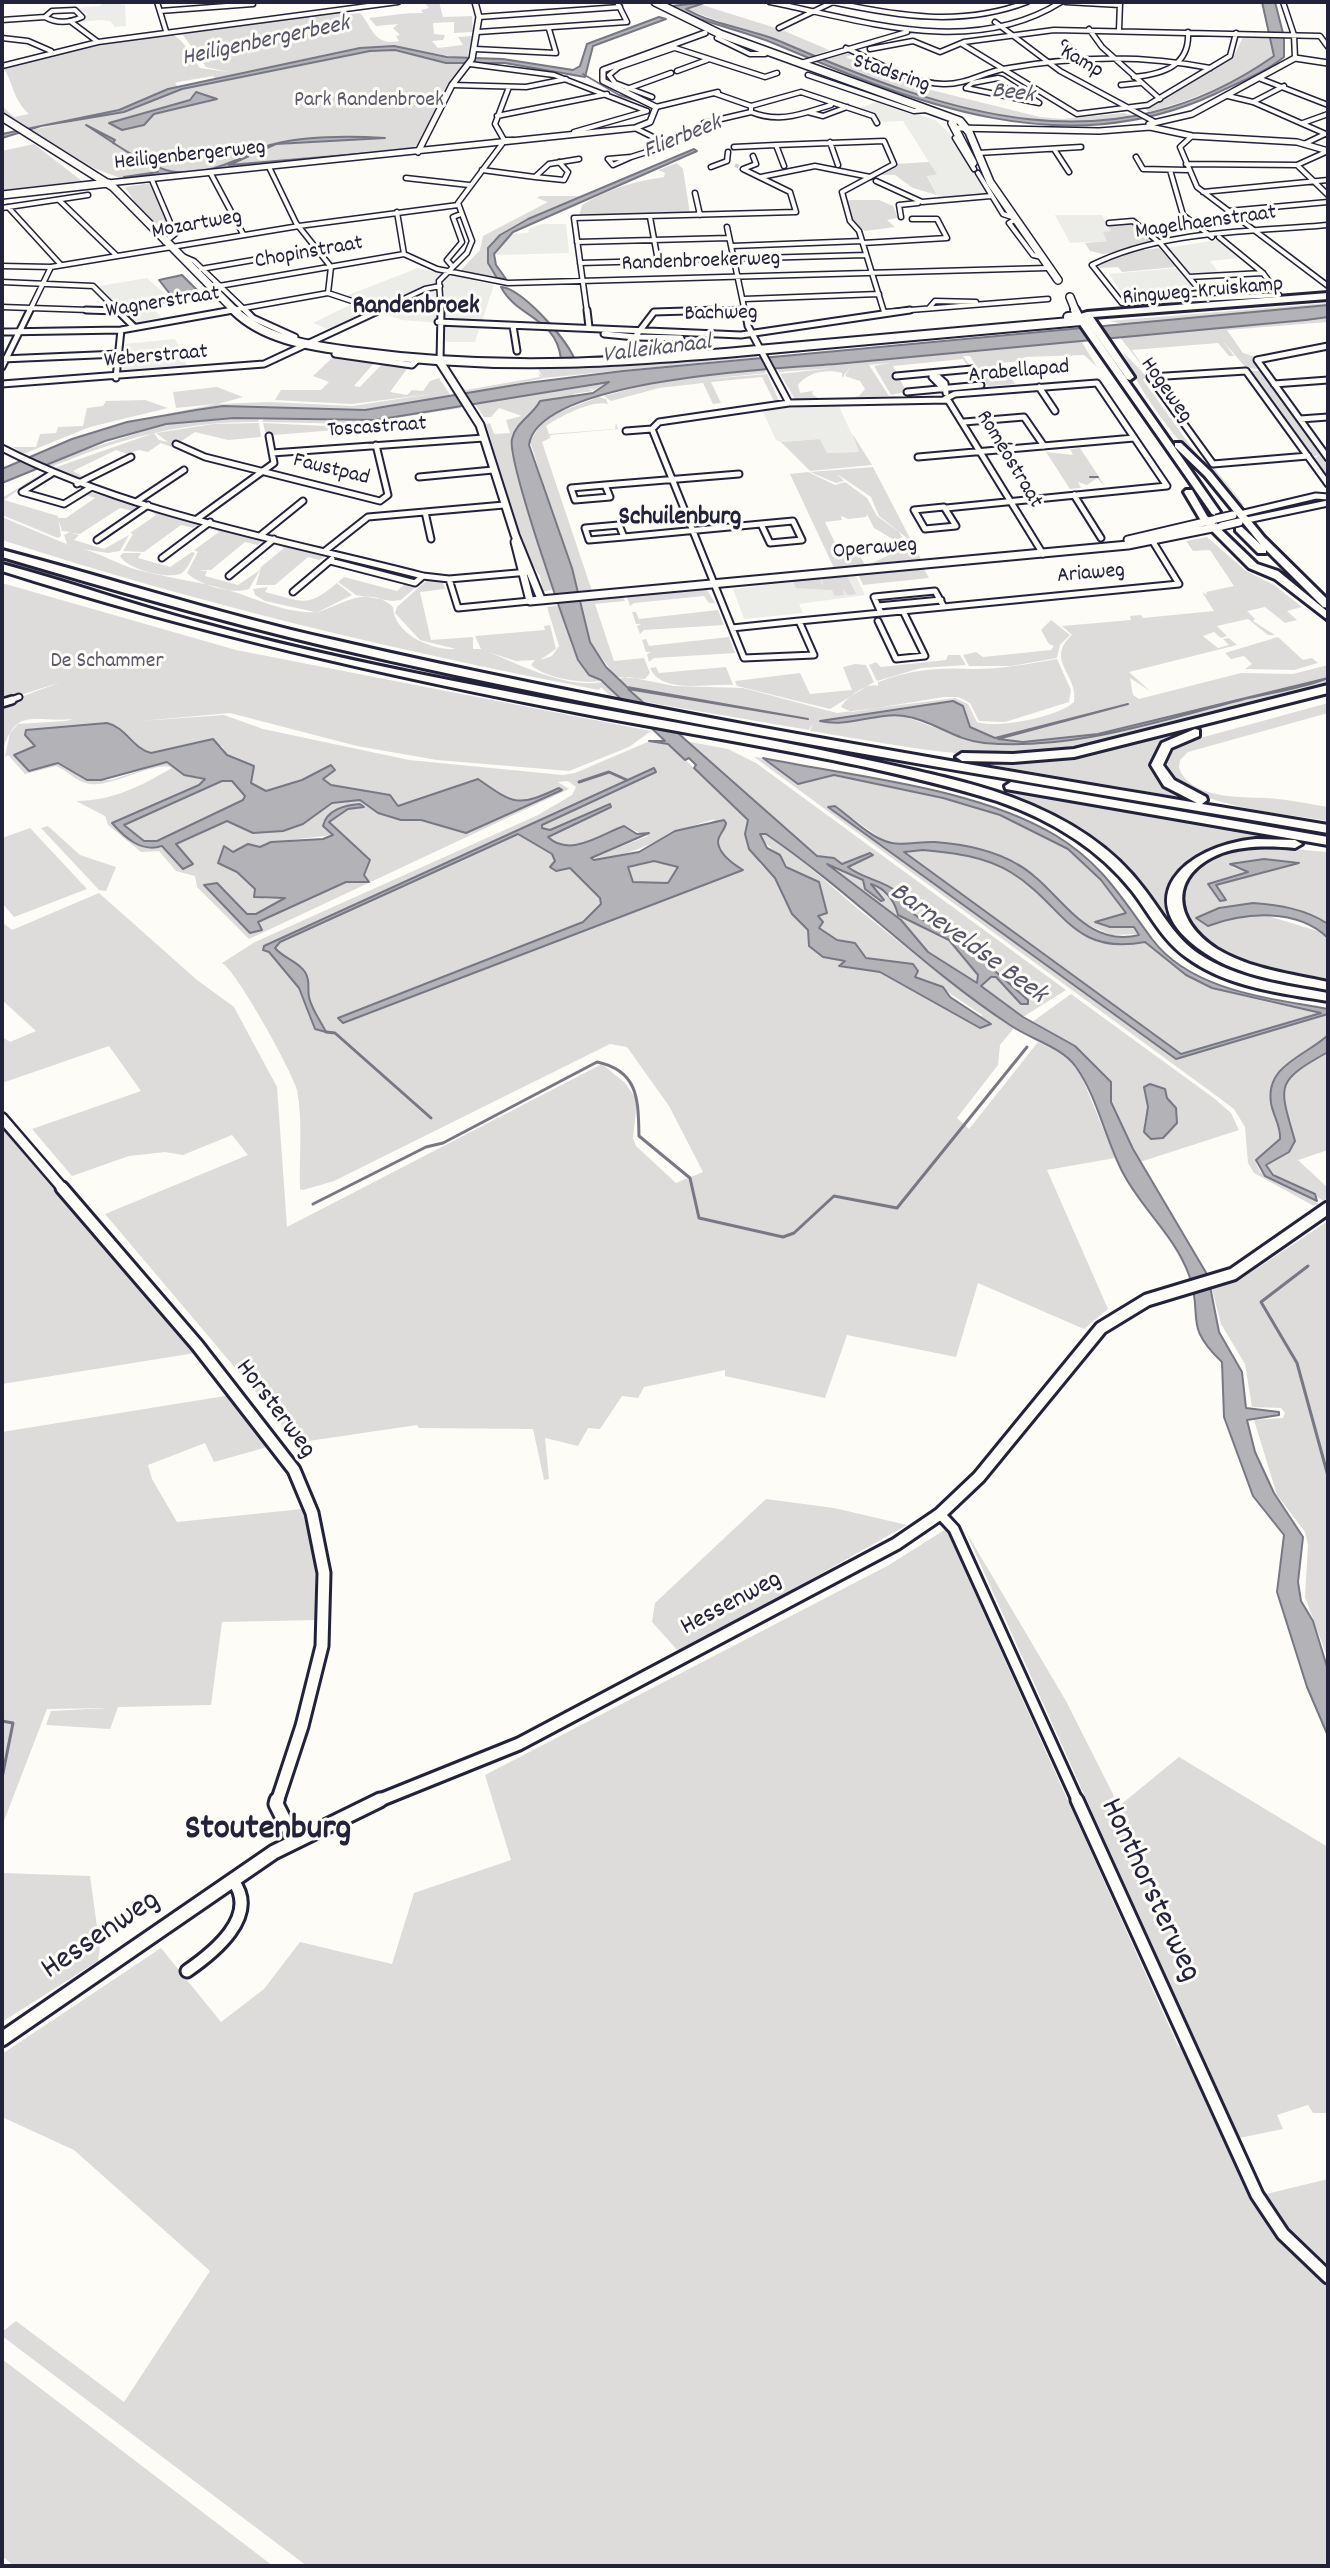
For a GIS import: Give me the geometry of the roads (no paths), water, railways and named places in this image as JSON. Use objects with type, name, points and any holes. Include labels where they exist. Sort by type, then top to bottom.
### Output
[{"type":"highway","points":[[2,553],[288,634],[622,706],[1328,828]]},
{"type":"highway","points":[[2,567],[162,616],[302,652],[638,721],[1328,841]]},
{"type":"highway","points":[[769,731],[958,757],[1045,756],[1112,744],[1328,689]]},
{"type":"highway","points":[[1328,698],[1180,738],[1162,751],[1157,765],[1169,783],[1193,797],[1328,828]]},
{"type":"highway","points":[[803,749],[965,787],[1035,812],[1081,837],[1109,858],[1129,879],[1170,935],[1203,962],[1251,982],[1328,997]]},
{"type":"highway","points":[[1328,848],[1258,843],[1219,850],[1186,869],[1176,883],[1173,897],[1176,913],[1185,928],[1210,950],[1263,972],[1328,986]]},
{"type":"main road","name":"Stadsring","points":[[652,2],[717,38],[942,112],[966,128]]},
{"type":"main road","name":"Stadsring","points":[[708,32],[797,64],[808,72],[927,110],[957,128]]},
{"type":"main road","points":[[808,72],[845,79]]},
{"type":"main road","points":[[2,119],[108,183],[232,309],[262,331],[308,345],[440,362],[559,366],[720,353],[758,345],[808,344],[1086,321]]},
{"type":"main road","name":"Hogeweg","points":[[957,128],[979,172],[1016,218],[1086,321],[1104,338],[1231,520]]},
{"type":"main road","name":"Hogeweg","points":[[966,128],[978,153],[979,172]]},
{"type":"main road","name":"Heiligenbergerweg","points":[[2,195],[108,183]]},
{"type":"main road","name":"Hogeweg","points":[[1042,257],[1058,280]]},
{"type":"main road","name":"Ringweg-Kruiskamp","points":[[1086,321],[1328,298]]},
{"type":"main road","name":"Hogeweg","points":[[1086,321],[1091,339],[1159,434],[1159,443],[1279,577],[1328,617]]},
{"type":"main road","points":[[1178,445],[1231,520],[1256,568],[1279,577]]},
{"type":"main road","points":[[1231,520],[1328,605]]},
{"type":"street","points":[[70,9],[77,2]]},
{"type":"street","points":[[159,7],[242,2]]},
{"type":"street","points":[[332,2],[338,9]]},
{"type":"street","points":[[2,66],[98,42],[166,31],[398,2]]},
{"type":"street","points":[[418,151],[452,85],[471,62],[479,17],[475,2]]},
{"type":"street","points":[[770,2],[820,10],[907,32]]},
{"type":"street","points":[[779,28],[832,2],[918,17],[984,14],[1027,2]]},
{"type":"street","points":[[842,4],[849,2]]},
{"type":"street","points":[[797,64],[907,32],[996,23],[1040,14],[1064,2],[1120,4],[1119,30]]},
{"type":"street","points":[[1283,2],[1294,35],[1295,58]]},
{"type":"street","points":[[159,7],[253,3],[257,20]]},
{"type":"street","points":[[478,32],[627,22],[619,5],[479,17]]},
{"type":"street","points":[[159,7],[166,31]]},
{"type":"street","points":[[2,20],[45,17],[54,22],[70,21],[82,15],[70,9],[52,11],[45,17]]},
{"type":"street","name":"Kamp","points":[[984,14],[1049,64],[1150,122]]},
{"type":"street","points":[[70,21],[98,42]]},
{"type":"street","points":[[475,49],[556,53],[549,29]]},
{"type":"street","points":[[870,49],[913,41],[940,52],[962,44],[1011,35],[1089,29],[1324,37],[1328,47]]},
{"type":"street","points":[[1089,29],[1113,57],[1160,99]]},
{"type":"street","points":[[656,107],[648,98],[603,81],[600,75],[603,70],[708,32]]},
{"type":"street","points":[[1134,77],[1155,75],[1180,61],[1191,49],[1188,32]]},
{"type":"street","points":[[962,44],[1077,114],[1132,109],[1160,99],[1230,56],[1235,47],[1236,33]]},
{"type":"street","points":[[2,38],[28,41],[52,52]]},
{"type":"street","points":[[1065,43],[1082,60]]},
{"type":"street","points":[[671,47],[708,60]]},
{"type":"street","points":[[848,48],[891,68],[943,84],[1006,69],[1113,57],[1180,61],[1210,68]]},
{"type":"street","points":[[1170,126],[1295,58],[1328,63]]},
{"type":"street","points":[[626,90],[708,60],[718,59],[765,77],[777,73]]},
{"type":"street","points":[[471,62],[568,78],[608,94]]},
{"type":"street","points":[[452,85],[537,86],[568,78]]},
{"type":"street","points":[[1039,103],[1000,78],[972,83],[966,88],[1030,104],[1039,103],[1054,101]]},
{"type":"street","points":[[1261,79],[1328,105]]},
{"type":"street","points":[[1121,85],[1140,83]]},
{"type":"street","points":[[1253,102],[1284,86]]},
{"type":"street","points":[[449,579],[458,608],[530,601],[525,572],[484,438],[476,416],[459,395],[440,362],[436,333],[443,292],[439,281],[467,253],[472,241],[458,205],[469,185],[503,142],[495,124],[509,87]]},
{"type":"street","points":[[656,107],[722,91]]},
{"type":"street","points":[[704,123],[801,92],[873,116],[877,123]]},
{"type":"street","points":[[714,93],[767,119],[783,120],[832,104]]},
{"type":"street","points":[[497,116],[608,94]]},
{"type":"street","name":"Heiligenbergerweg","points":[[588,132],[647,111],[608,94]]},
{"type":"street","points":[[1228,96],[1253,102],[1327,134]]},
{"type":"street","points":[[501,106],[525,112]]},
{"type":"street","points":[[635,128],[650,122],[656,107]]},
{"type":"street","points":[[808,112],[823,116],[848,107]]},
{"type":"street","points":[[1302,123],[1328,114]]},
{"type":"street","points":[[957,128],[1115,131],[1150,122],[1170,126],[1192,136],[1304,144],[1328,151]]},
{"type":"street","points":[[631,157],[669,145],[635,128]]},
{"type":"street","name":"Heiligenbergerweg","points":[[108,183],[635,128]]},
{"type":"street","points":[[1304,144],[1327,134]]},
{"type":"street","points":[[1192,136],[1180,147],[1186,167],[1203,192],[1328,286]]},
{"type":"street","name":"Hogeweg","points":[[955,138],[1003,214],[1016,218]]},
{"type":"street","points":[[734,147],[884,141],[894,164],[873,179],[842,192],[884,312]]},
{"type":"street","points":[[830,142],[838,165]]},
{"type":"street","points":[[776,145],[784,166]]},
{"type":"street","points":[[978,153],[1081,147]]},
{"type":"street","points":[[1054,149],[1069,172]]},
{"type":"street","points":[[1136,157],[1143,169],[1170,170],[1297,165],[1328,151]]},
{"type":"street","points":[[711,167],[725,160],[728,152]]},
{"type":"street","points":[[739,167],[756,164],[753,156]]},
{"type":"street","points":[[535,177],[549,164],[579,159]]},
{"type":"street","points":[[589,327],[574,218],[796,212],[790,192],[725,160]]},
{"type":"street","points":[[482,170],[564,180],[568,172],[559,162]]},
{"type":"street","points":[[761,177],[784,166],[838,165],[922,202]]},
{"type":"street","points":[[1297,165],[1328,195]]},
{"type":"street","points":[[269,167],[299,226],[331,267],[328,293],[379,310]]},
{"type":"street","points":[[1170,170],[1183,215],[1263,273]]},
{"type":"street","points":[[211,174],[243,234]]},
{"type":"street","points":[[406,178],[469,185]]},
{"type":"street","points":[[152,180],[175,234],[168,245]]},
{"type":"street","points":[[1203,192],[1328,180]]},
{"type":"street","points":[[695,193],[700,215]]},
{"type":"street","name":"Heiligenbergerweg","points":[[5,208],[88,195]]},
{"type":"street","points":[[901,217],[899,205],[991,196]]},
{"type":"street","points":[[59,200],[117,256]]},
{"type":"street","points":[[1227,211],[1328,202]]},
{"type":"street","name":"Mozartweg","points":[[2,266],[51,267],[168,245],[458,205]]},
{"type":"street","points":[[5,208],[61,265]]},
{"type":"street","points":[[397,212],[404,254]]},
{"type":"street","points":[[451,269],[447,260],[462,242],[453,217],[461,214]]},
{"type":"street","points":[[650,217],[658,261]]},
{"type":"street","points":[[732,246],[947,238],[937,219],[912,219]]},
{"type":"street","points":[[1109,223],[1133,221],[1162,246],[1208,300]]},
{"type":"street","name":"Magelhaenstraat","points":[[1122,303],[1092,265],[1113,253],[1255,232],[1328,225]]},
{"type":"street","points":[[727,227],[745,309],[758,345],[789,403]]},
{"type":"street","points":[[577,242],[729,238]]},
{"type":"street","points":[[201,269],[317,249]]},
{"type":"street","name":"Chopinstraat","points":[[219,286],[404,254]]},
{"type":"street","name":"Randenbroekerweg","points":[[404,254],[508,283],[1047,268]]},
{"type":"street","points":[[180,255],[201,269],[267,327],[293,339]]},
{"type":"street","points":[[580,263],[866,255]]},
{"type":"street","points":[[2,367],[51,267]]},
{"type":"street","points":[[1189,277],[1263,273]]},
{"type":"street","name":"Ringweg-Kruiskamp","points":[[1122,303],[1279,295],[1263,273]]},
{"type":"street","points":[[2,282],[93,286],[134,327]]},
{"type":"street","name":"Weberstraat","points":[[2,384],[116,378],[264,364],[379,310],[440,286]]},
{"type":"street","name":"Wagnerstraat","points":[[2,332],[121,330],[328,293]]},
{"type":"street","points":[[744,299],[879,294]]},
{"type":"street","name":"Bachweg","points":[[438,322],[641,329],[758,345],[884,312],[1048,299]]},
{"type":"street","points":[[2,307],[118,311]]},
{"type":"street","points":[[635,337],[654,312],[745,309]]},
{"type":"street","points":[[513,326],[517,351]]},
{"type":"street","points":[[116,378],[121,330]]},
{"type":"street","points":[[604,334],[681,338]]},
{"type":"street","points":[[1328,346],[1258,358],[1328,457]]},
{"type":"street","points":[[4,359],[119,354]]},
{"type":"street","points":[[896,376],[972,369]]},
{"type":"street","points":[[1308,456],[1213,464],[1150,377],[1246,371],[1308,456],[1328,484]]},
{"type":"street","points":[[934,373],[940,376],[948,397]]},
{"type":"street","points":[[1274,384],[1328,380]]},
{"type":"street","name":"Arabellapad","points":[[948,397],[1097,383],[1134,438]]},
{"type":"street","points":[[907,392],[981,385]]},
{"type":"street","points":[[1039,387],[1055,411]]},
{"type":"street","name":"Roméostraat","points":[[626,431],[652,429],[665,421],[789,403],[948,397],[1042,552]]},
{"type":"street","points":[[964,422],[1024,417],[1044,446]]},
{"type":"street","points":[[1300,419],[1328,417]]},
{"type":"street","points":[[652,429],[732,628],[748,660],[814,655],[799,621]]},
{"type":"street","points":[[197,519],[274,463],[269,436]]},
{"type":"street","name":"Toscastraat","points":[[272,453],[484,438]]},
{"type":"street","points":[[918,457],[1134,438],[1167,486],[914,510],[925,529],[956,526],[946,508]]},
{"type":"street","points":[[176,444],[205,457],[261,472]]},
{"type":"street","name":"Faustpad","points":[[261,472],[380,501],[388,495],[376,445]]},
{"type":"street","points":[[2,448],[51,474],[136,502],[423,576],[449,579],[525,572]]},
{"type":"street","points":[[77,484],[131,457]]},
{"type":"street","points":[[136,502],[184,470]]},
{"type":"street","points":[[419,477],[493,470]]},
{"type":"street","points":[[51,474],[22,492],[64,504],[90,488]]},
{"type":"street","points":[[605,485],[610,497],[575,500],[571,488],[596,486],[605,485],[673,479],[739,474]]},
{"type":"street","points":[[1074,495],[1101,538]]},
{"type":"street","points":[[1231,520],[1316,496],[1328,497]]},
{"type":"street","points":[[261,535],[303,501]]},
{"type":"street","points":[[1231,520],[1328,503]]},
{"type":"street","points":[[97,540],[148,505]]},
{"type":"street","points":[[325,551],[365,518],[504,505]]},
{"type":"street","points":[[425,512],[431,539]]},
{"type":"street","name":"Operaweg","points":[[1107,546],[1146,534],[1231,520]]},
{"type":"street","name":"Operaweg","points":[[530,601],[1154,541],[1231,520]]},
{"type":"street","points":[[624,537],[619,525],[585,528],[589,540],[624,537],[693,530],[793,521],[802,540],[770,543],[761,524]]},
{"type":"street","points":[[162,558],[210,522]]},
{"type":"street","name":"Ariaweg","points":[[732,628],[880,610],[1179,584],[1154,541],[1146,534]]},
{"type":"street","points":[[229,576],[274,539]]},
{"type":"street","points":[[293,592],[337,554]]},
{"type":"street","points":[[330,561],[415,583],[423,576]]},
{"type":"street","points":[[525,572],[541,599]]},
{"type":"street","name":"Ariaweg","points":[[880,610],[903,611],[942,604]]},
{"type":"street","points":[[878,621],[896,659],[925,656],[903,611]]},
{"type":"street","points":[[2,703],[19,697]]},
{"type":"street","name":"Horsterweg","points":[[2,1118],[197,1345],[294,1470],[308,1503],[319,1544],[325,1612],[319,1663],[276,1804],[294,1840]]},
{"type":"street","name":"Hessenweg","points":[[2,2039],[294,1840],[350,1811],[462,1771],[519,1744],[873,1557],[940,1514],[989,1466],[1090,1338],[1129,1309],[1233,1274],[1328,1208]]},
{"type":"street","name":"Honthorsterweg","points":[[940,1514],[954,1529],[1257,2195],[1283,2234],[1328,2277]]},
{"type":"street","points":[[187,1971],[224,1942],[240,1918],[240,1890],[233,1881]]},
{"type":"waterway","points":[[583,74],[619,95],[644,103]]},
{"type":"waterway","points":[[1090,477],[1098,477]]},
{"type":"waterway","points":[[579,782],[609,772],[627,780]]},
{"type":"waterway","points":[[326,1032],[335,1033],[431,1118]]},
{"type":"waterway","points":[[313,1204],[426,1147],[443,1143],[597,1062],[611,1066],[629,1080],[637,1100],[639,1136],[690,1178],[699,1218],[783,1237],[794,1233],[834,1196],[897,1208],[1027,1047]]},
{"type":"waterway","points":[[1308,1266],[1261,1302],[1297,1363],[1328,1476]]},
{"type":"waterway","points":[[2,1721],[13,1723],[2,1778]]},
{"type":"tunnel","points":[[735,165],[739,167]]},
{"type":"district","name":"Randenbroek","points":[[416,308]]},
{"type":"district","name":"Schuilenburg","points":[[680,519]]},
{"type":"district","name":"Stoutenburg","points":[[268,1832]]},
{"type":"water label","name":"Heiligenbergerbeek","points":[[266,43]]},
{"type":"water label","name":"Beek","points":[[1013,95]]},
{"type":"water label","name":"Flierbeek","points":[[683,139]]},
{"type":"water label","name":"Valleikanaal","points":[[657,351]]},
{"type":"water label","name":"Barneveldse Beek","points":[[967,945]]},
{"type":"park label","name":"Park Randenbroek","points":[[369,102]]},
{"type":"park label","name":"De Schammer","points":[[107,663]]}]
